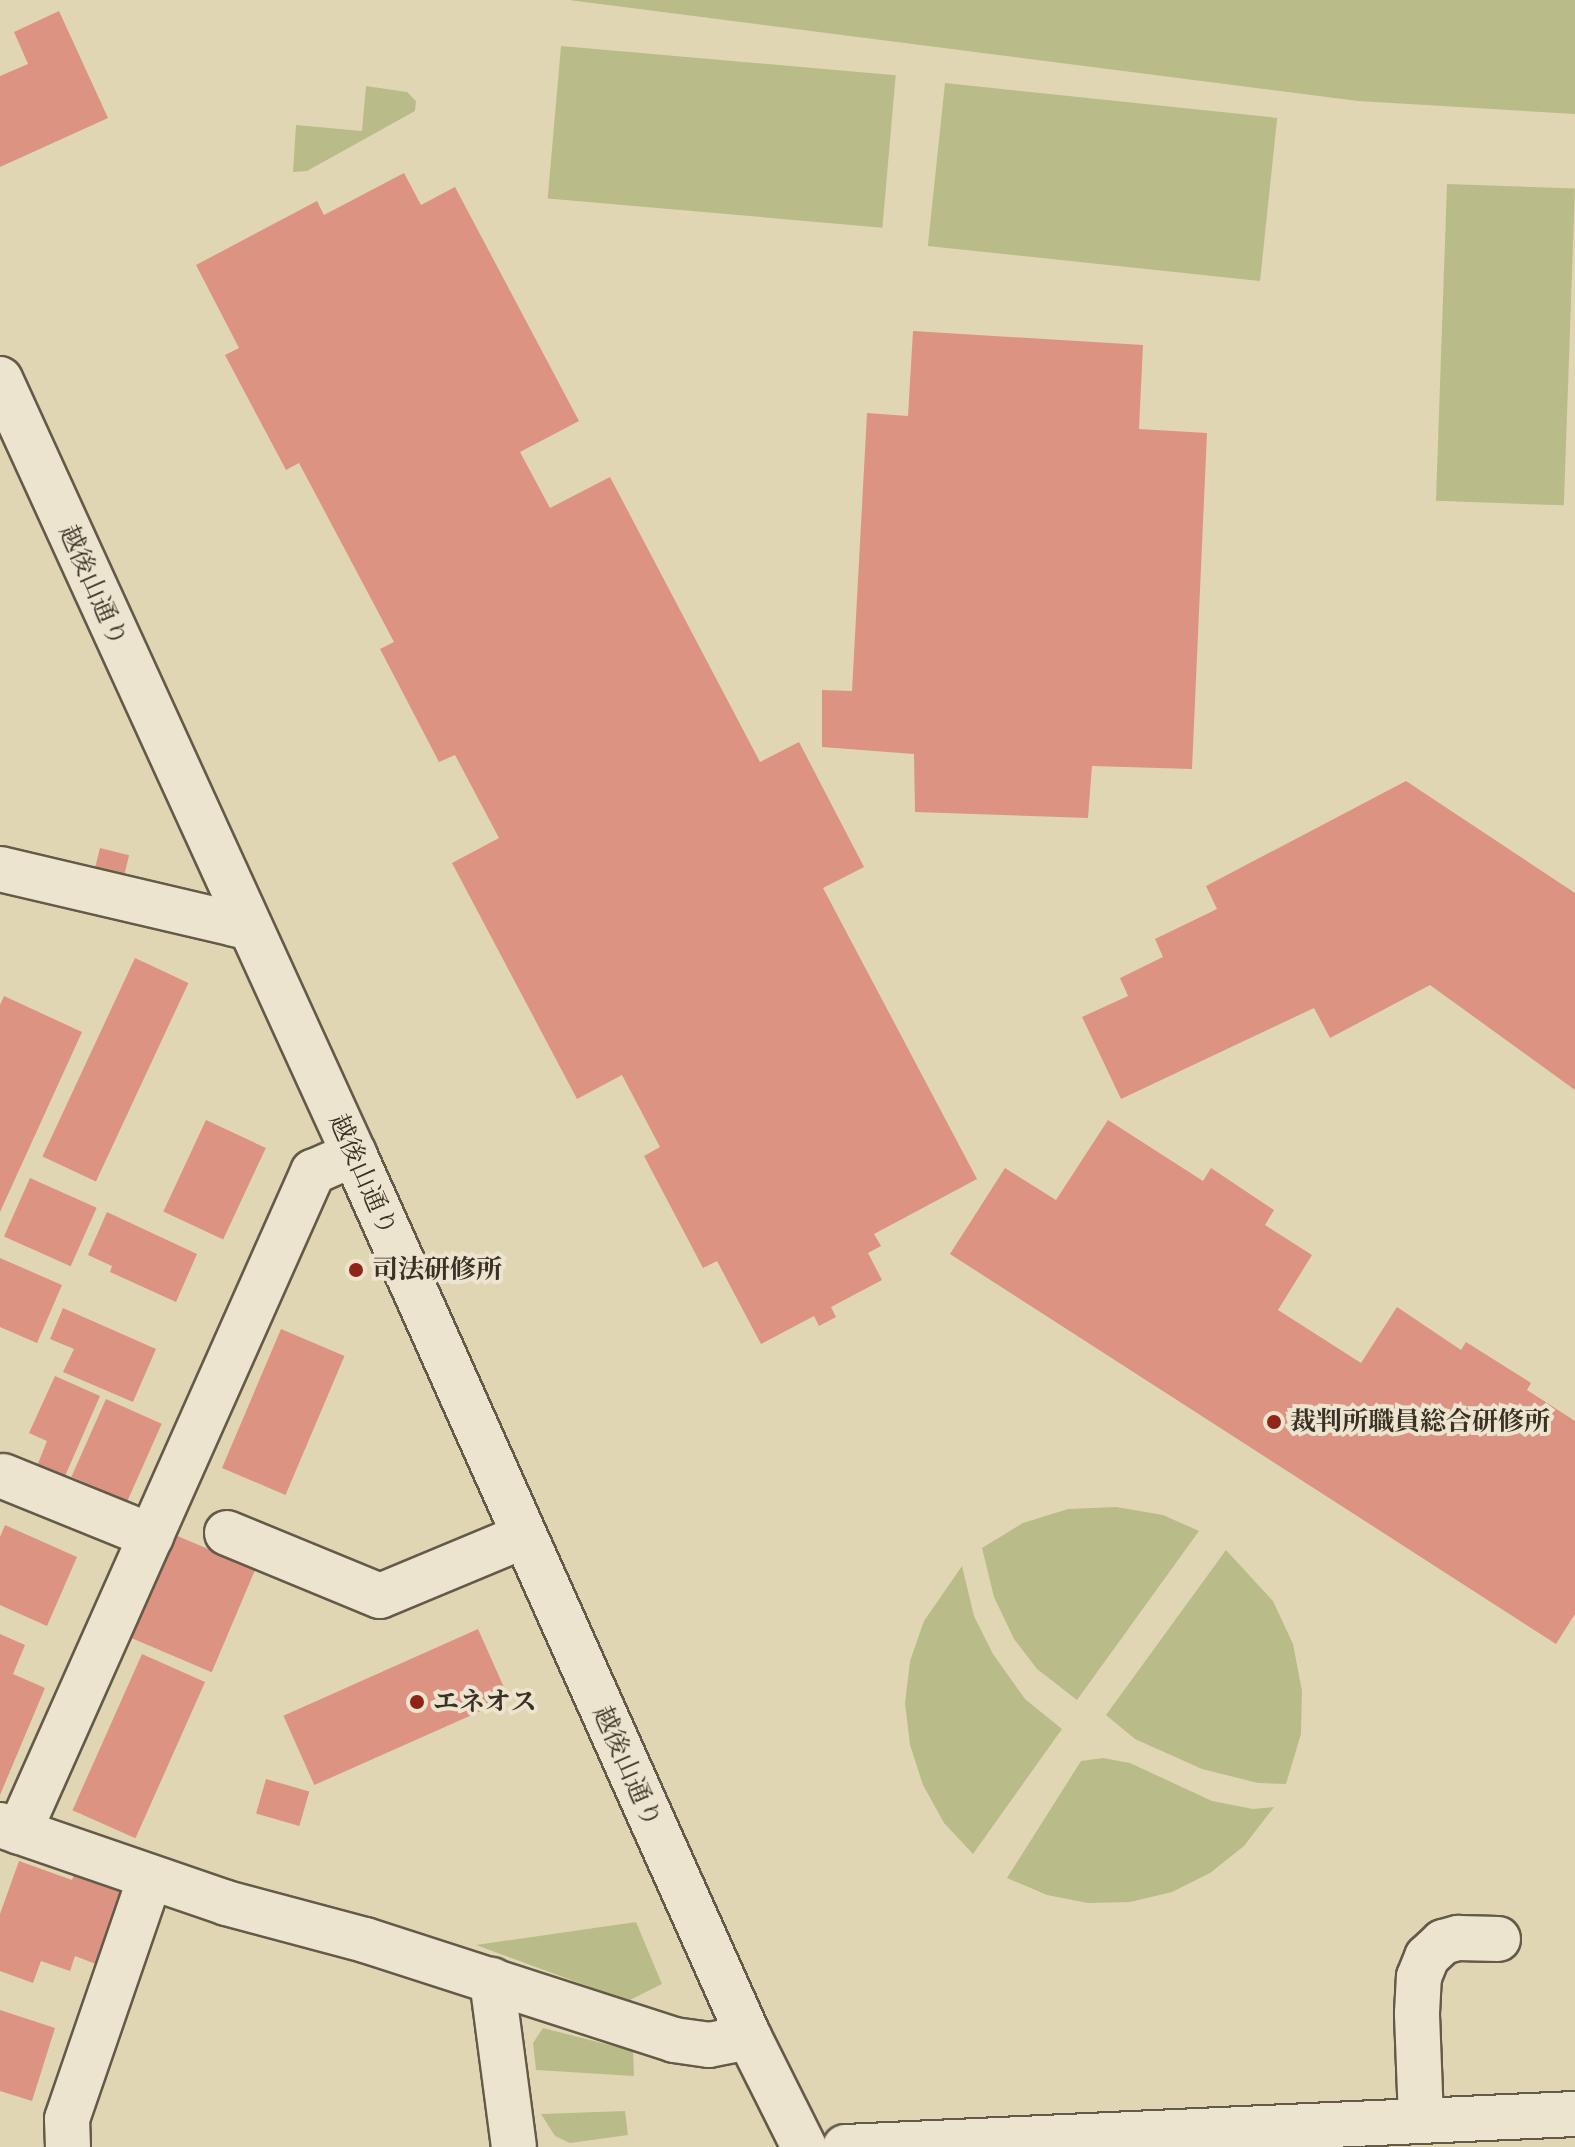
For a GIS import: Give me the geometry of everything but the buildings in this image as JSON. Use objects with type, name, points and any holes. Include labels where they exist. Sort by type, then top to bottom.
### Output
[{"type":"street","name":"越後山通り","points":[[0,379],[247,927],[354,1154],[749,2037],[804,2147]]},
{"type":"street","points":[[0,869],[247,927]]},
{"type":"street","points":[[354,1154],[313,1172],[151,1536],[10,1829],[150,1878],[492,1980],[674,2040],[709,2045],[749,2037]]},
{"type":"street","points":[[3,1476],[151,1536]]},
{"type":"street","points":[[227,1533],[380,1596],[524,1536]]},
{"type":"street","points":[[68,2147],[67,2119],[150,1878]]},
{"type":"street","points":[[1421,2119],[1417,2013],[1419,1977],[1427,1957],[1443,1942],[1458,1938],[1498,1939]]},
{"type":"street","points":[[492,1980],[514,2147]]},
{"type":"street","points":[[845,2147],[1575,2114]]},
{"type":"green space","points":[[569,0],[1575,0],[1575,114],[1358,101]]},
{"type":"green space","points":[[561,46],[896,75],[882,228],[548,198]]},
{"type":"green space","points":[[945,83],[1277,118],[1260,281],[928,246]]},
{"type":"green space","points":[[366,86],[407,92],[416,101],[415,111],[307,171],[293,172],[296,125],[362,131]]},
{"type":"green space","points":[[1447,184],[1575,188],[1564,505],[1436,501]]},
{"type":"green space","points":[[1116,1507],[1163,1515],[1199,1531],[1077,1700],[1037,1669],[1014,1639],[994,1597],[982,1548],[1023,1523],[1068,1509]]},
{"type":"green space","points":[[1226,1550],[1273,1601],[1293,1644],[1302,1691],[1301,1734],[1286,1784],[1258,1783],[1202,1769],[1135,1739],[1106,1715]]},
{"type":"green space","points":[[962,1566],[974,1616],[993,1654],[1025,1699],[1062,1729],[973,1854],[944,1823],[923,1785],[910,1745],[905,1703],[910,1661],[924,1621]]},
{"type":"green space","points":[[1103,1758],[1130,1763],[1212,1801],[1253,1809],[1274,1807],[1244,1846],[1210,1873],[1172,1892],[1130,1902],[1088,1903],[1047,1895],[1007,1878],[1081,1761]]},
{"type":"green space","points":[[636,1922],[662,1984],[628,2001],[476,1945]]},
{"type":"green space","points":[[543,2028],[633,2051],[634,2076],[536,2070],[533,2043]]},
{"type":"green space","points":[[625,2111],[628,2135],[570,2143],[555,2136],[541,2114]]},
{"type":"place","name":"司法研修所","points":[[356,1270]]},
{"type":"place","name":"裁判所職員総合研修所","points":[[1274,1422]]},
{"type":"place","name":"エネオス","points":[[417,1702]]}]
